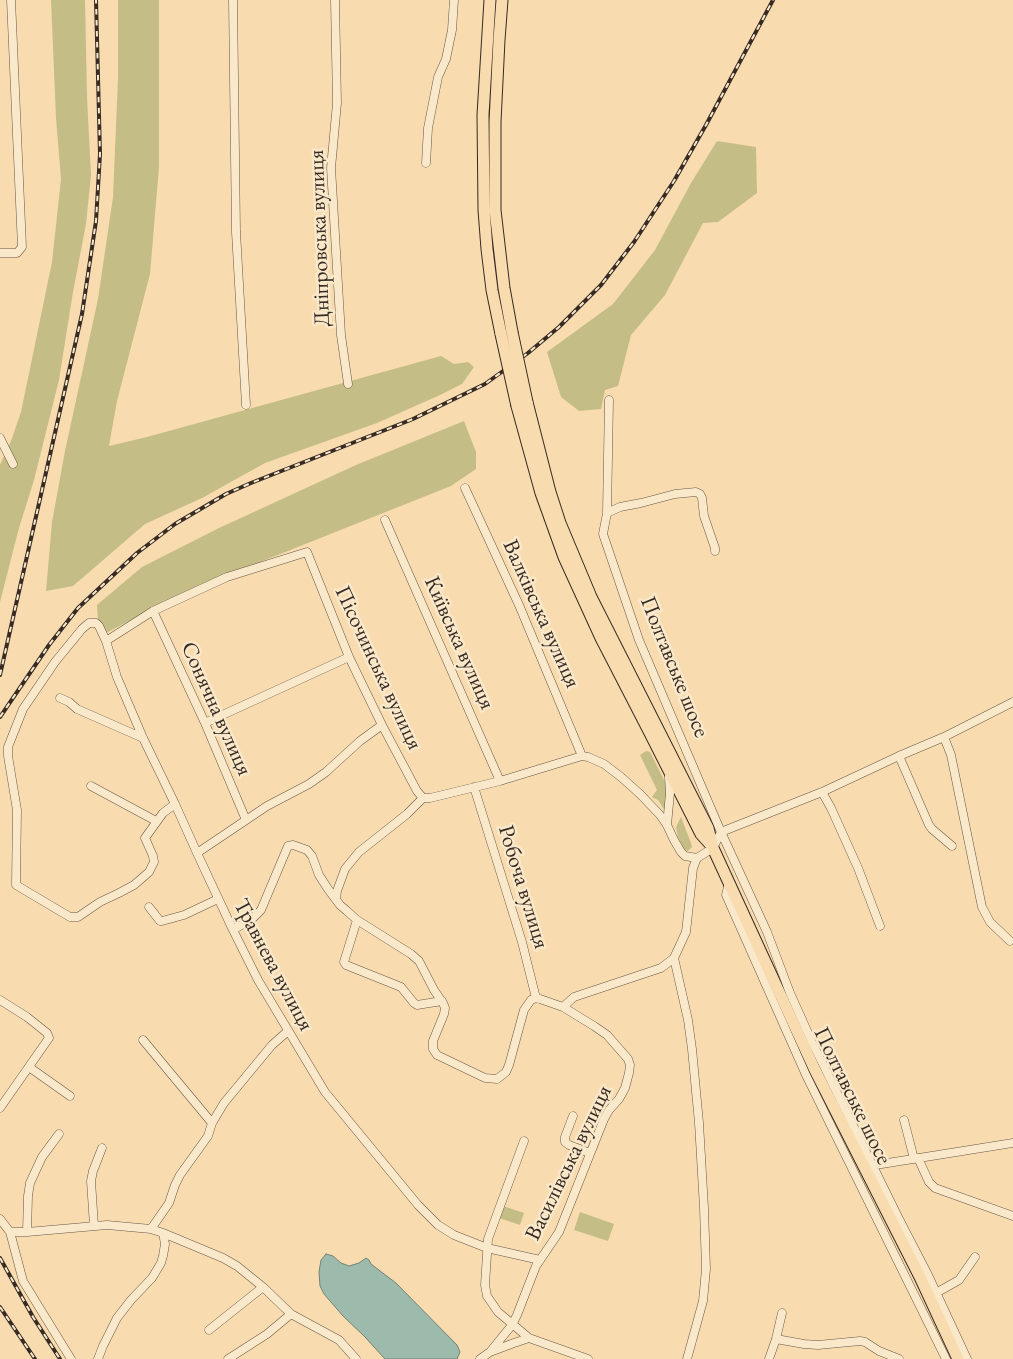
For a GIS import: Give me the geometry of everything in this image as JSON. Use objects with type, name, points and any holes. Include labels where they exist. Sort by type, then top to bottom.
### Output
[{"type":"highway","points":[[490,0],[483,115],[484,210],[487,249],[492,290],[506,333],[541,493],[564,557],[602,638],[701,834],[713,848]]},
{"type":"highway","points":[[502,0],[494,162],[506,333]]},
{"type":"highway","points":[[522,404],[560,523],[572,553],[609,634],[708,828],[713,848]]},
{"type":"highway","name":"Полтавське шосе","points":[[713,848],[814,1068],[868,1166],[958,1359]]},
{"type":"street","points":[[0,254],[17,253],[22,247],[11,0]]},
{"type":"street","points":[[233,0],[236,232],[246,405]]},
{"type":"street","name":"Дніпровська вулиця","points":[[334,0],[337,103],[332,168],[341,335],[348,384]]},
{"type":"street","points":[[426,163],[428,128],[438,77],[446,59],[452,30],[454,0]]},
{"type":"street","name":"Полтавське шосе","points":[[609,400],[607,513],[603,534],[639,640],[721,832],[767,932],[790,993],[868,1166],[936,1293],[967,1359]]},
{"type":"street","points":[[0,438],[13,464]]},
{"type":"street","name":"Валківська вулиця","points":[[465,488],[519,605],[582,756]]},
{"type":"street","points":[[607,513],[620,507],[675,494],[696,492],[700,494],[704,516],[715,551]]},
{"type":"street","name":"Київська вулиця","points":[[385,520],[500,780]]},
{"type":"street","name":"Пісочинська вулиця","points":[[153,611],[227,577],[307,552],[350,657],[382,725],[422,798]]},
{"type":"street","points":[[153,611],[106,641],[99,626],[96,623],[88,623],[54,662],[23,708],[8,747],[17,810],[16,885],[70,917],[78,917],[100,902],[134,884],[149,872],[154,862],[145,838],[165,810],[175,804]]},
{"type":"street","name":"Сонячна вулиця","points":[[153,611],[205,723],[246,820]]},
{"type":"street","name":"Травнева вулиця","points":[[106,641],[117,677],[233,930],[258,980],[325,1092],[418,1205],[443,1228],[454,1235],[487,1248],[540,1260]]},
{"type":"street","points":[[205,723],[350,657]]},
{"type":"street","points":[[60,698],[69,702],[77,709],[144,738]]},
{"type":"street","points":[[563,1007],[574,997],[661,968],[674,958],[686,932],[693,868],[697,858],[713,848],[721,832],[822,792],[944,737],[1013,702]]},
{"type":"street","points":[[197,854],[267,806],[309,784],[340,761],[382,725]]},
{"type":"street","points":[[944,737],[951,755],[982,907],[990,922],[1010,941]]},
{"type":"street","points":[[336,898],[345,870],[359,852],[407,814],[422,798],[430,798],[500,780],[582,756],[596,760],[622,777],[660,815],[681,852],[686,856],[697,858]]},
{"type":"street","points":[[899,756],[929,825],[932,830],[952,846]]},
{"type":"street","points":[[667,825],[670,793],[669,771]]},
{"type":"street","points":[[91,786],[156,821]]},
{"type":"street","name":"Робоча вулиця","points":[[474,786],[522,942],[536,998]]},
{"type":"street","points":[[822,792],[858,868],[880,926]]},
{"type":"street","points":[[233,930],[253,918],[261,910],[290,845],[294,845],[310,852],[319,875],[340,905],[357,920],[419,961],[445,1008],[433,1041],[435,1054],[439,1057],[485,1078],[494,1080],[501,1078],[509,1065],[524,1010],[530,1001],[536,998]]},
{"type":"street","points":[[729,883],[726,895],[806,1075],[946,1359]]},
{"type":"street","points":[[148,907],[162,921],[184,914],[218,899]]},
{"type":"street","points":[[357,920],[344,962],[346,965],[401,987],[417,1005],[442,1001]]},
{"type":"street","points":[[674,958],[688,1020],[692,1049],[699,1123],[706,1269],[703,1301],[687,1359]]},
{"type":"street","name":"Василівська вулиця","points":[[490,1352],[512,1325],[523,1304],[536,1266],[559,1232],[604,1119],[625,1088],[630,1073],[628,1059],[607,1035],[563,1007],[536,998]]},
{"type":"street","points":[[0,1000],[27,1017],[48,1034],[48,1040],[0,1108]]},
{"type":"street","points":[[151,1229],[169,1203],[174,1185],[180,1175],[208,1136],[212,1123],[224,1103],[272,1045],[288,1032]]},
{"type":"street","points":[[142,1040],[212,1123]]},
{"type":"street","points":[[29,1067],[70,1096]]},
{"type":"street","points":[[573,1116],[565,1142],[590,1153]]},
{"type":"street","points":[[904,1120],[916,1158],[934,1188],[1013,1216]]},
{"type":"street","points":[[27,1232],[30,1182],[42,1157],[59,1134]]},
{"type":"street","points":[[524,1141],[488,1239],[486,1293],[491,1303],[512,1325],[529,1338],[588,1359]]},
{"type":"street","points":[[868,1166],[1013,1143]]},
{"type":"street","points":[[94,1226],[91,1181],[102,1148]]},
{"type":"street","points":[[0,1219],[10,1232],[23,1281],[71,1359]]},
{"type":"street","points":[[10,1232],[119,1225],[151,1229],[163,1233],[223,1258],[237,1266],[263,1287],[291,1314],[339,1340],[356,1359]]},
{"type":"street","points":[[98,1359],[117,1318],[152,1278],[161,1263],[164,1256],[163,1233]]},
{"type":"street","points":[[936,1293],[959,1280],[975,1257]]},
{"type":"street","points":[[209,1330],[263,1287]]},
{"type":"street","points":[[769,1359],[782,1313]]},
{"type":"street","points":[[228,1359],[267,1334],[291,1314]]},
{"type":"street","points":[[480,1359],[490,1352],[529,1338]]},
{"type":"street","points":[[776,1339],[818,1345],[860,1341],[899,1359]]},
{"type":"shaded area","points":[[51,0],[85,0],[91,175],[86,224],[59,380],[34,480],[19,528],[0,602],[0,465],[21,412],[52,262],[61,179],[56,118]]},
{"type":"shaded area","points":[[118,0],[159,0],[159,167],[150,274],[117,401],[109,446],[441,356],[454,364],[468,362],[474,367],[462,384],[440,395],[377,423],[265,463],[202,498],[145,524],[73,586],[46,591],[52,522],[65,451],[98,299],[113,197],[118,78]]},
{"type":"shaded area","points":[[717,141],[756,147],[757,193],[718,222],[703,223],[665,295],[631,335],[618,386],[605,390],[601,409],[579,411],[561,397],[547,352],[613,304],[655,250],[691,183]]},
{"type":"shaded area","points":[[464,421],[476,452],[476,469],[451,486],[225,576],[106,633],[98,622],[97,605],[142,567],[219,528],[356,465]]},
{"type":"shaded area","points":[[646,751],[650,752],[667,786],[665,811],[658,800],[652,797],[657,790],[640,755]]},
{"type":"shaded area","points":[[681,817],[692,847],[688,851],[684,849],[678,837],[676,827]]},
{"type":"shaded area","points":[[503,1206],[524,1213],[520,1225],[499,1218]]},
{"type":"shaded area","points":[[580,1212],[614,1224],[608,1241],[574,1230]]},
{"type":"shaded area","points":[[326,1254],[349,1266],[359,1263],[366,1258],[369,1260],[371,1264],[396,1283],[457,1345],[460,1352],[457,1359],[385,1359],[324,1294],[320,1286],[319,1272],[321,1260]]},
{"type":"railway","points":[[0,675],[82,314],[96,221],[100,154],[96,0]]},
{"type":"railway","points":[[0,717],[49,645],[78,608],[137,553],[175,524],[226,494],[413,419],[485,384],[528,353],[559,327],[601,285],[634,242],[674,181],[773,0]]},
{"type":"railway","points":[[0,1258],[33,1317],[60,1359]]},
{"type":"railway","points":[[0,1307],[35,1359]]}]
